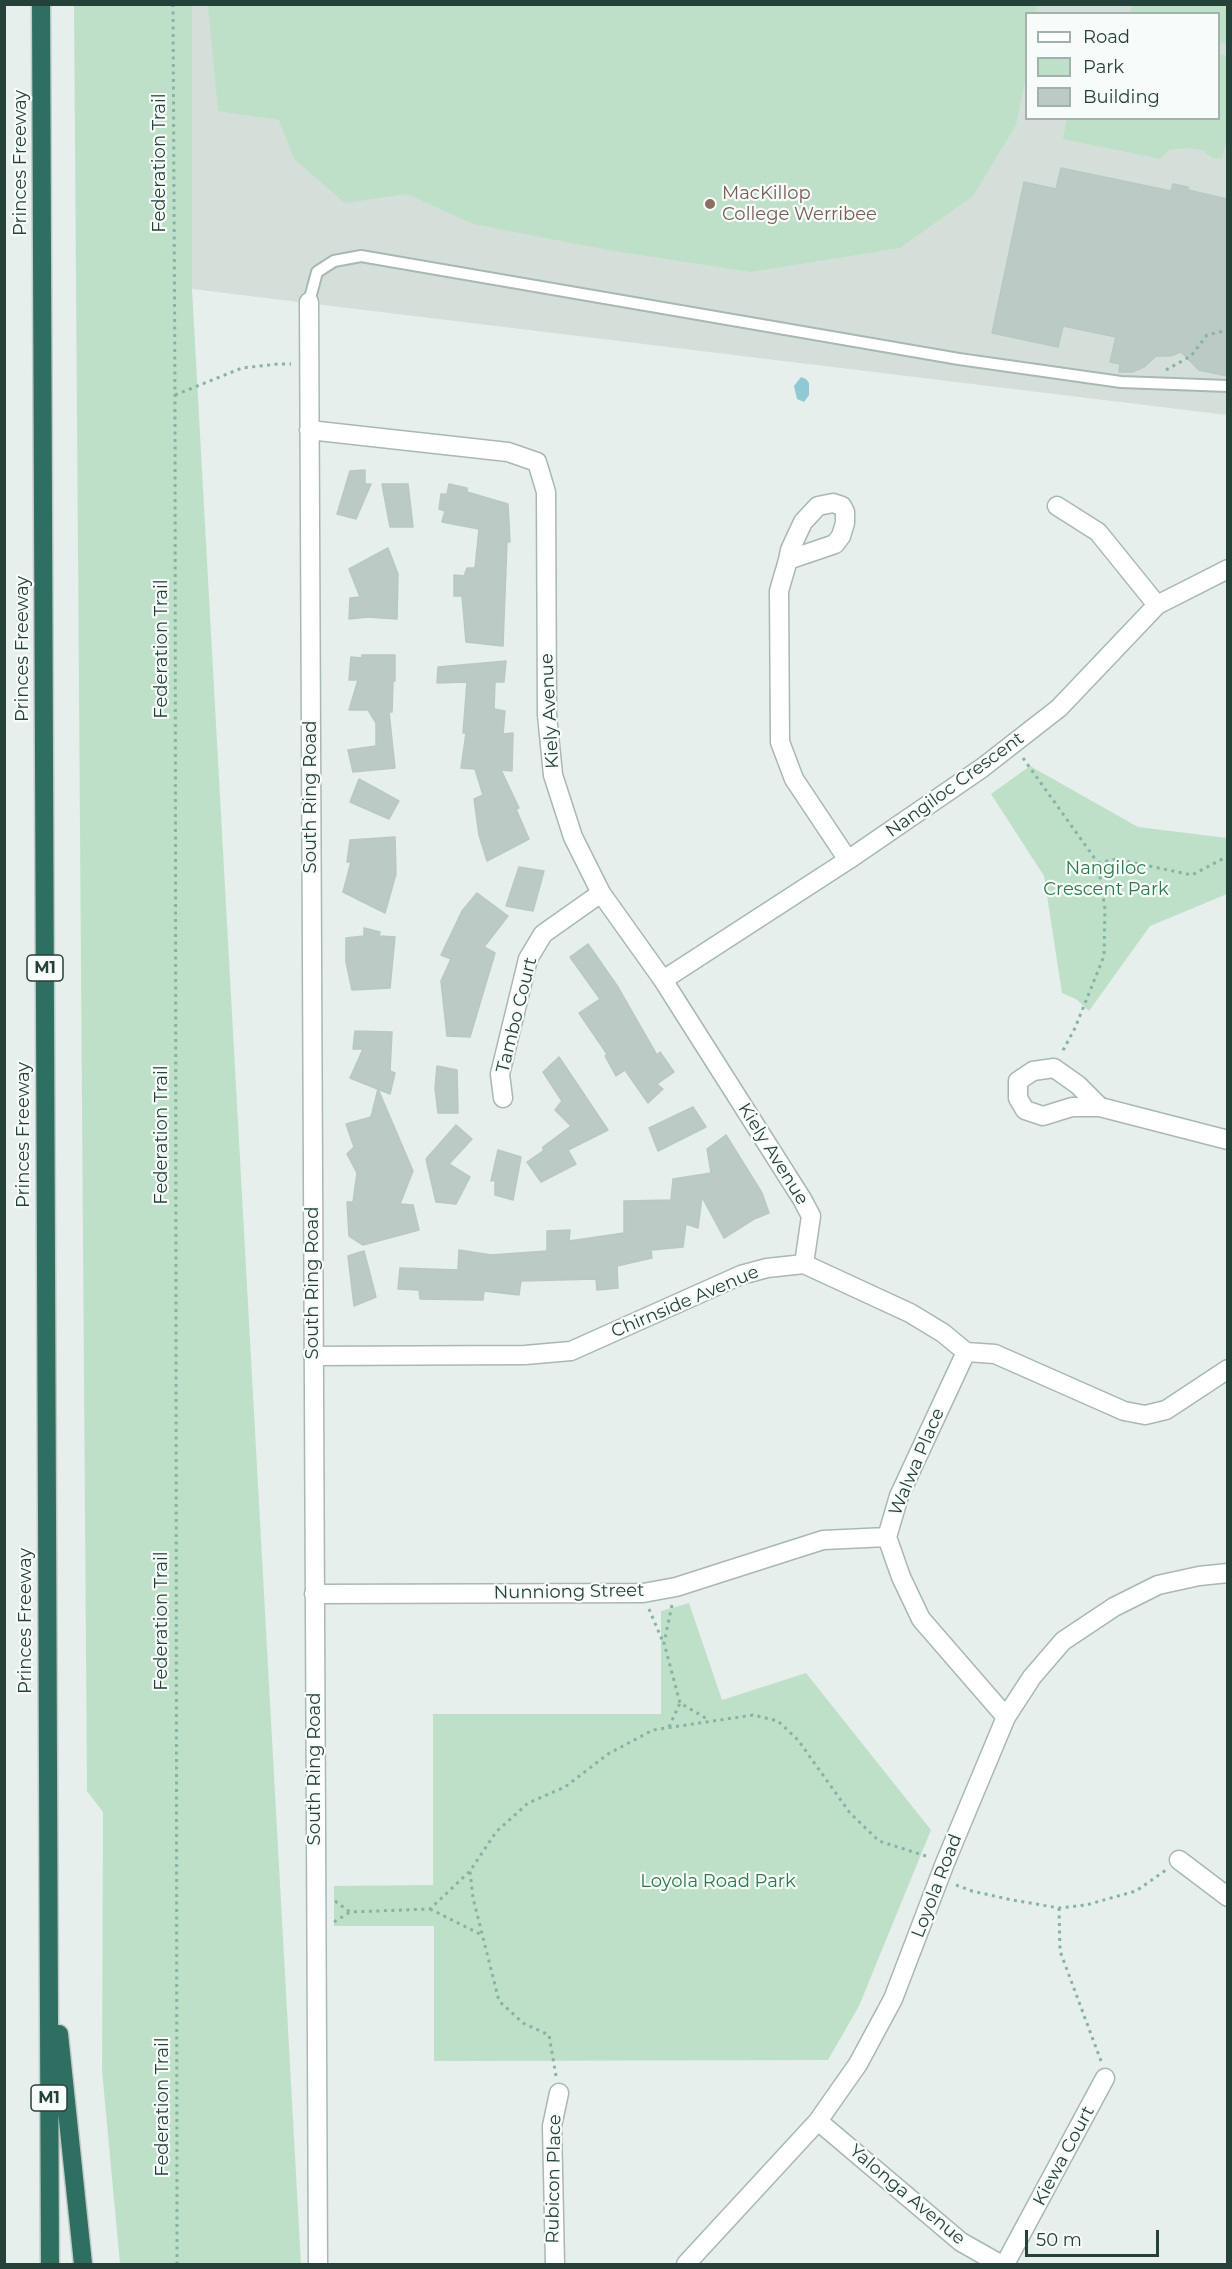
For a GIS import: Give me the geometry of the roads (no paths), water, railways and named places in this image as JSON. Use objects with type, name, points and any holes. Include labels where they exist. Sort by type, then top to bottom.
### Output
[{"type":"highway","name":"Princes Freeway","points":[[41,4],[50,2265]]},
{"type":"highway","points":[[48,1931],[83,2265]]},
{"type":"street","name":"South Ring Road","points":[[309,302],[318,2265]]},
{"type":"street","name":"Kiely Avenue","points":[[309,430],[508,452],[537,462],[546,492],[547,715],[553,775],[573,837],[602,893],[663,980],[811,1216],[804,1264]]},
{"type":"street","points":[[1057,506],[1098,532],[1157,605]]},
{"type":"street","points":[[788,560],[779,591],[780,742],[794,779],[848,860]]},
{"type":"street","name":"Nangiloc Crescent","points":[[663,980],[848,860],[982,768],[1059,708],[1157,605],[1227,569]]},
{"type":"street","name":"Tambo Court","points":[[503,1098],[500,1074],[528,959],[543,934],[602,893]]},
{"type":"street","points":[[1100,1107],[1078,1085],[1054,1068],[1034,1071],[1018,1081],[1018,1098],[1025,1110],[1043,1116],[1072,1107],[1100,1107],[1227,1140]]},
{"type":"street","name":"Chirnside Avenue","points":[[313,1356],[525,1355],[571,1350],[741,1275],[767,1268],[804,1264]]},
{"type":"street","points":[[804,1264],[910,1313],[943,1333],[966,1352],[995,1354],[1124,1411],[1145,1415],[1166,1410],[1227,1369]]},
{"type":"street","name":"Walwa Place","points":[[966,1352],[899,1496],[887,1537],[901,1577],[921,1619],[1006,1717]]},
{"type":"street","name":"Nunniong Street","points":[[314,1594],[643,1593],[676,1587],[823,1540],[887,1537]]},
{"type":"street","name":"Loyola Road","points":[[686,2265],[818,2121],[858,2064],[893,1999],[942,1870],[1006,1717],[1032,1677],[1063,1641],[1114,1607],[1158,1586],[1199,1576],[1227,1573]]},
{"type":"street","points":[[1179,1860],[1227,1897]]},
{"type":"street","name":"Kiewa Court","points":[[1005,2265],[1105,2078]]},
{"type":"street","name":"Rubicon Place","points":[[555,2265],[552,2126],[559,2093]]},
{"type":"street","name":"Yalonga Avenue","points":[[818,2121],[961,2242],[1000,2265]]},
{"type":"lane","points":[[309,302],[316,273],[334,261],[361,255],[959,358],[1121,382],[1227,386]]},
{"type":"water","points":[[801,377],[809,383],[809,395],[804,402],[797,399],[794,386]]},
{"type":"place","name":"MacKillop College Werribee","points":[[710,204]]},
{"type":"park label","name":"Nangiloc Crescent Park","points":[[1106,879]]},
{"type":"park label","name":"Loyola Road Park","points":[[718,1882]]}]
